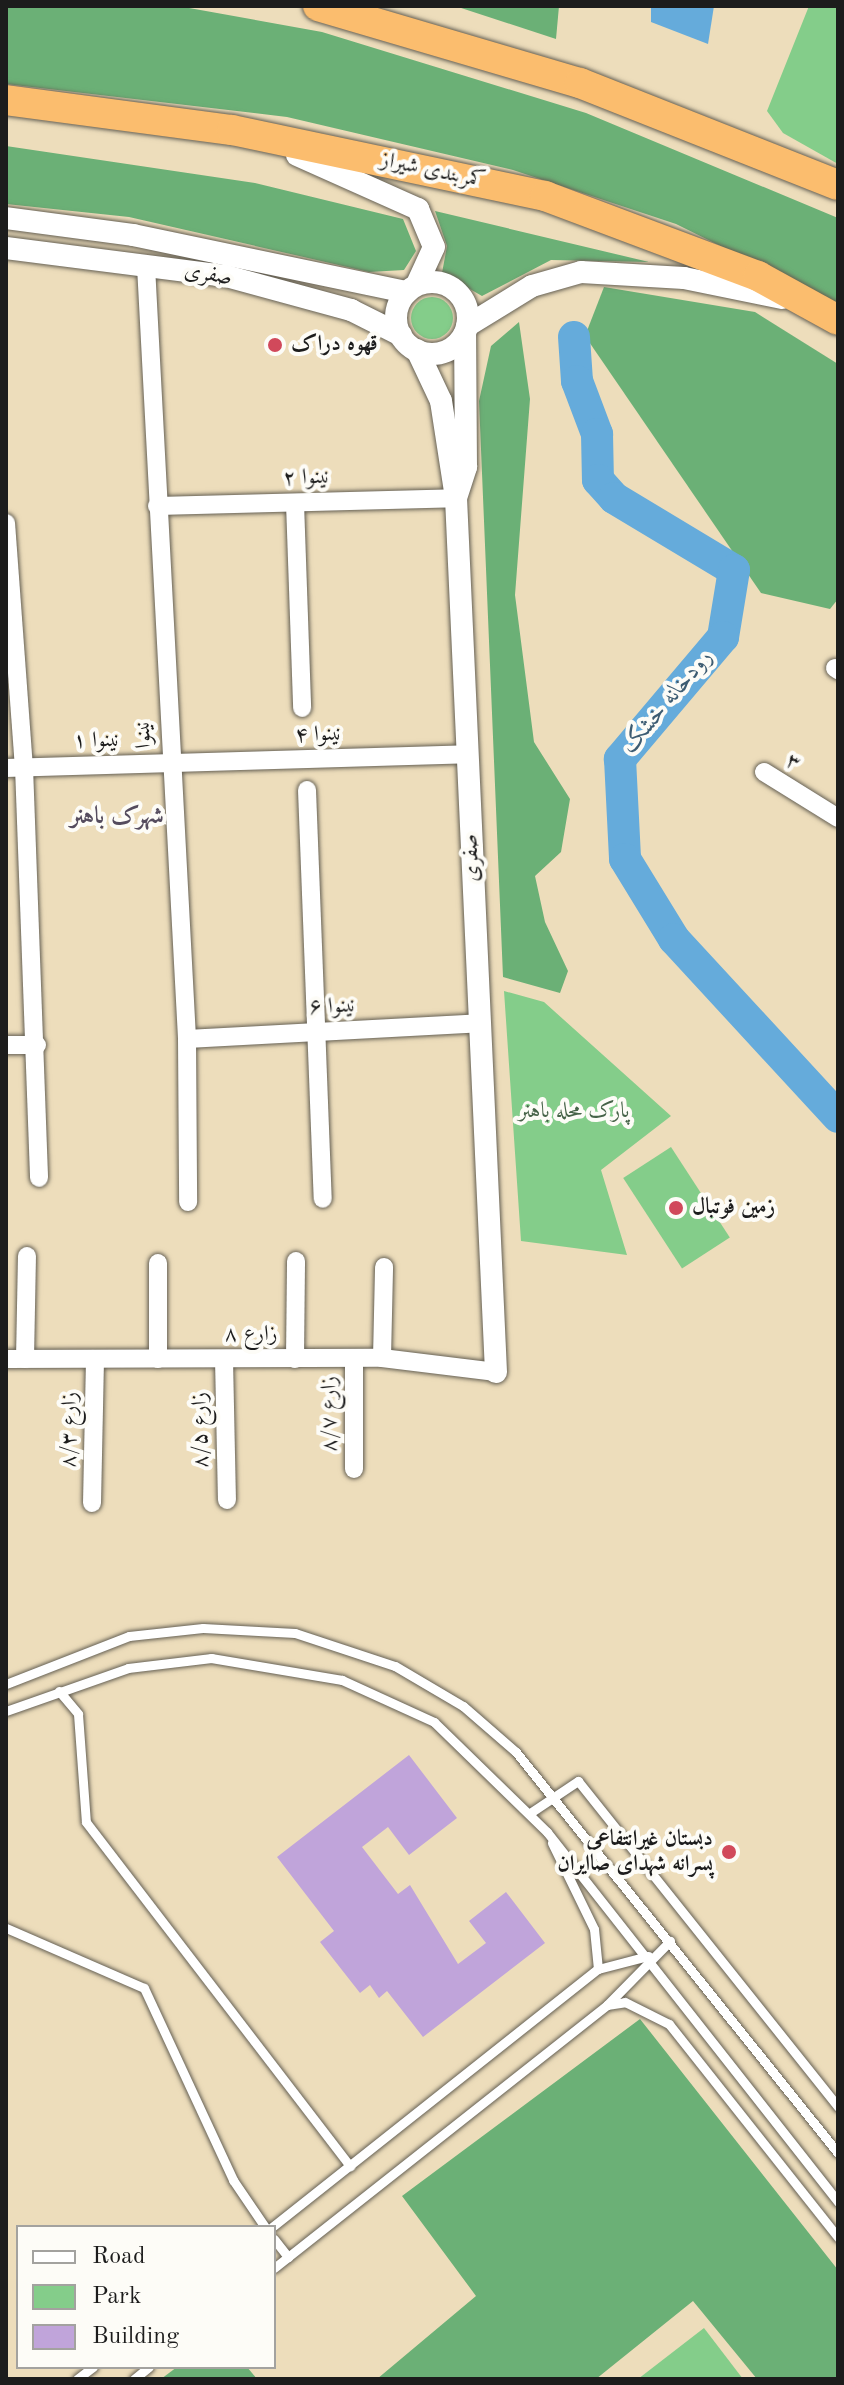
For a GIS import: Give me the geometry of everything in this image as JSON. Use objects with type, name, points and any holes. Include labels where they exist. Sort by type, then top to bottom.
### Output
[{"type":"highway","points":[[318,6],[565,78],[838,185]]},
{"type":"highway","name":"کمربندی شیراز","points":[[6,100],[232,130],[545,196],[758,276],[826,313]]},
{"type":"street","points":[[232,130],[418,209],[434,232],[434,247],[397,312],[409,343],[439,353],[466,329],[532,286],[581,272],[715,283],[826,313]]},
{"type":"street","points":[[6,218],[133,235],[412,288],[440,282],[459,294],[466,329],[466,467],[456,498]]},
{"type":"street","name":"صفری","points":[[6,248],[146,266],[308,297],[409,343],[441,401],[456,498],[496,1372]]},
{"type":"street","name":"نینوا","points":[[146,266],[170,764],[187,1039],[188,1202]]},
{"type":"street","name":"۲ نینوا","points":[[157,506],[456,498]]},
{"type":"street","points":[[295,503],[302,708]]},
{"type":"street","points":[[6,523],[15,767],[37,1045],[39,1178]]},
{"type":"street","name":"۴ نینوا","points":[[170,764],[467,754]]},
{"type":"street","name":"۱ نینوا","points":[[15,767],[170,764]]},
{"type":"street","name":"۳","points":[[764,772],[838,818]]},
{"type":"street","points":[[307,790],[323,1199]]},
{"type":"street","name":"۶ نینوا","points":[[187,1039],[480,1023]]},
{"type":"street","points":[[6,1045],[37,1045]]},
{"type":"street","points":[[16,1359],[27,1256]]},
{"type":"street","points":[[295,1359],[296,1261]]},
{"type":"street","points":[[158,1263],[158,1359]]},
{"type":"street","points":[[382,1358],[384,1267]]},
{"type":"street","name":"۸/۷ زارع","points":[[354,1358],[354,1469]]},
{"type":"street","name":"۸ زارع","points":[[16,1359],[382,1358],[496,1372]]},
{"type":"street","name":"۸/۳ زارع","points":[[92,1503],[95,1359]]},
{"type":"street","name":"۸/۵ زارع","points":[[224,1359],[227,1500]]},
{"type":"lane","points":[[6,1684],[129,1636],[203,1628],[295,1633],[395,1666],[463,1706],[552,1793],[838,2153]]},
{"type":"lane","points":[[6,1711],[128,1668],[211,1658],[342,1680],[434,1722],[547,1832],[648,1956],[838,2202]]},
{"type":"lane","points":[[59,1691],[78,1714],[86,1822],[350,2166]]},
{"type":"lane","points":[[530,1813],[552,1793],[578,1781],[838,2107]]},
{"type":"lane","points":[[547,1832],[594,1929],[598,1969]]},
{"type":"lane","points":[[6,1928],[144,1988],[233,2180],[264,2225]]},
{"type":"lane","points":[[276,2266],[607,2005],[648,1956],[670,1941]]},
{"type":"lane","points":[[275,2225],[598,1969],[648,1956]]},
{"type":"lane","points":[[607,2005],[647,2007],[669,2024],[838,2237]]},
{"type":"lane","points":[[276,2242],[288,2257]]},
{"type":"green space","points":[[6,6],[178,6],[322,32],[586,113],[838,218],[838,304],[676,224],[513,170],[287,117],[6,84]]},
{"type":"green space","points":[[455,6],[559,6],[556,39]]},
{"type":"green space","points":[[809,6],[838,6],[838,164],[783,133],[767,111]]},
{"type":"green space","points":[[6,146],[255,183],[403,219],[416,251],[404,270],[369,272],[129,217],[6,204]]},
{"type":"green space","points":[[435,211],[649,262],[551,260],[482,296],[442,273],[447,246]]},
{"type":"green space","points":[[604,287],[755,312],[838,364],[838,599],[830,609],[761,593],[585,336]]},
{"type":"green space","points":[[432,297],[447,303],[453,318],[447,333],[432,339],[417,333],[411,318],[417,303]]},
{"type":"green space","points":[[519,322],[530,399],[515,595],[534,742],[570,799],[561,852],[535,876],[545,922],[568,971],[560,993],[503,977],[479,401],[491,346]]},
{"type":"green space","name":"پارک محله باهنر","points":[[504,991],[544,1002],[671,1116],[601,1170],[627,1255],[521,1241]]},
{"type":"green space","name":"زمین فوتبال","points":[[671,1147],[730,1238],[682,1269],[623,1178]]},
{"type":"green space","points":[[640,2019],[838,2270],[838,2379],[757,2379],[693,2301],[596,2379],[377,2379],[476,2296],[402,2196]]},
{"type":"green space","points":[[704,2328],[743,2379],[638,2379]]},
{"type":"green space","points":[[174,2369],[249,2369],[257,2379],[161,2379]]},
{"type":"water","points":[[651,6],[714,6],[708,44],[651,22]]},
{"type":"building","points":[[409,1755],[457,1818],[409,1855],[388,1827],[362,1847],[398,1894],[410,1885],[458,1964],[486,1943],[469,1921],[506,1892],[545,1943],[423,2037],[387,1991],[379,1998],[370,1985],[360,1993],[320,1942],[334,1931],[277,1857]]},
{"type":"waterway","name":"رودخانه خشک","points":[[574,337],[577,381],[597,434],[598,480],[614,498],[734,570],[723,637],[620,759],[625,859],[674,939],[838,1117]]},
{"type":"place","name":"قهوه دراک","points":[[275,345]]},
{"type":"place","name":"زمین فوتبال","points":[[676,1208]]},
{"type":"place","name":"دبستان غیرانتفاعی پسرانه شهدای صاایران","points":[[729,1852]]},
{"type":"district","name":"شهرک باهنر","points":[[117,818]]}]
